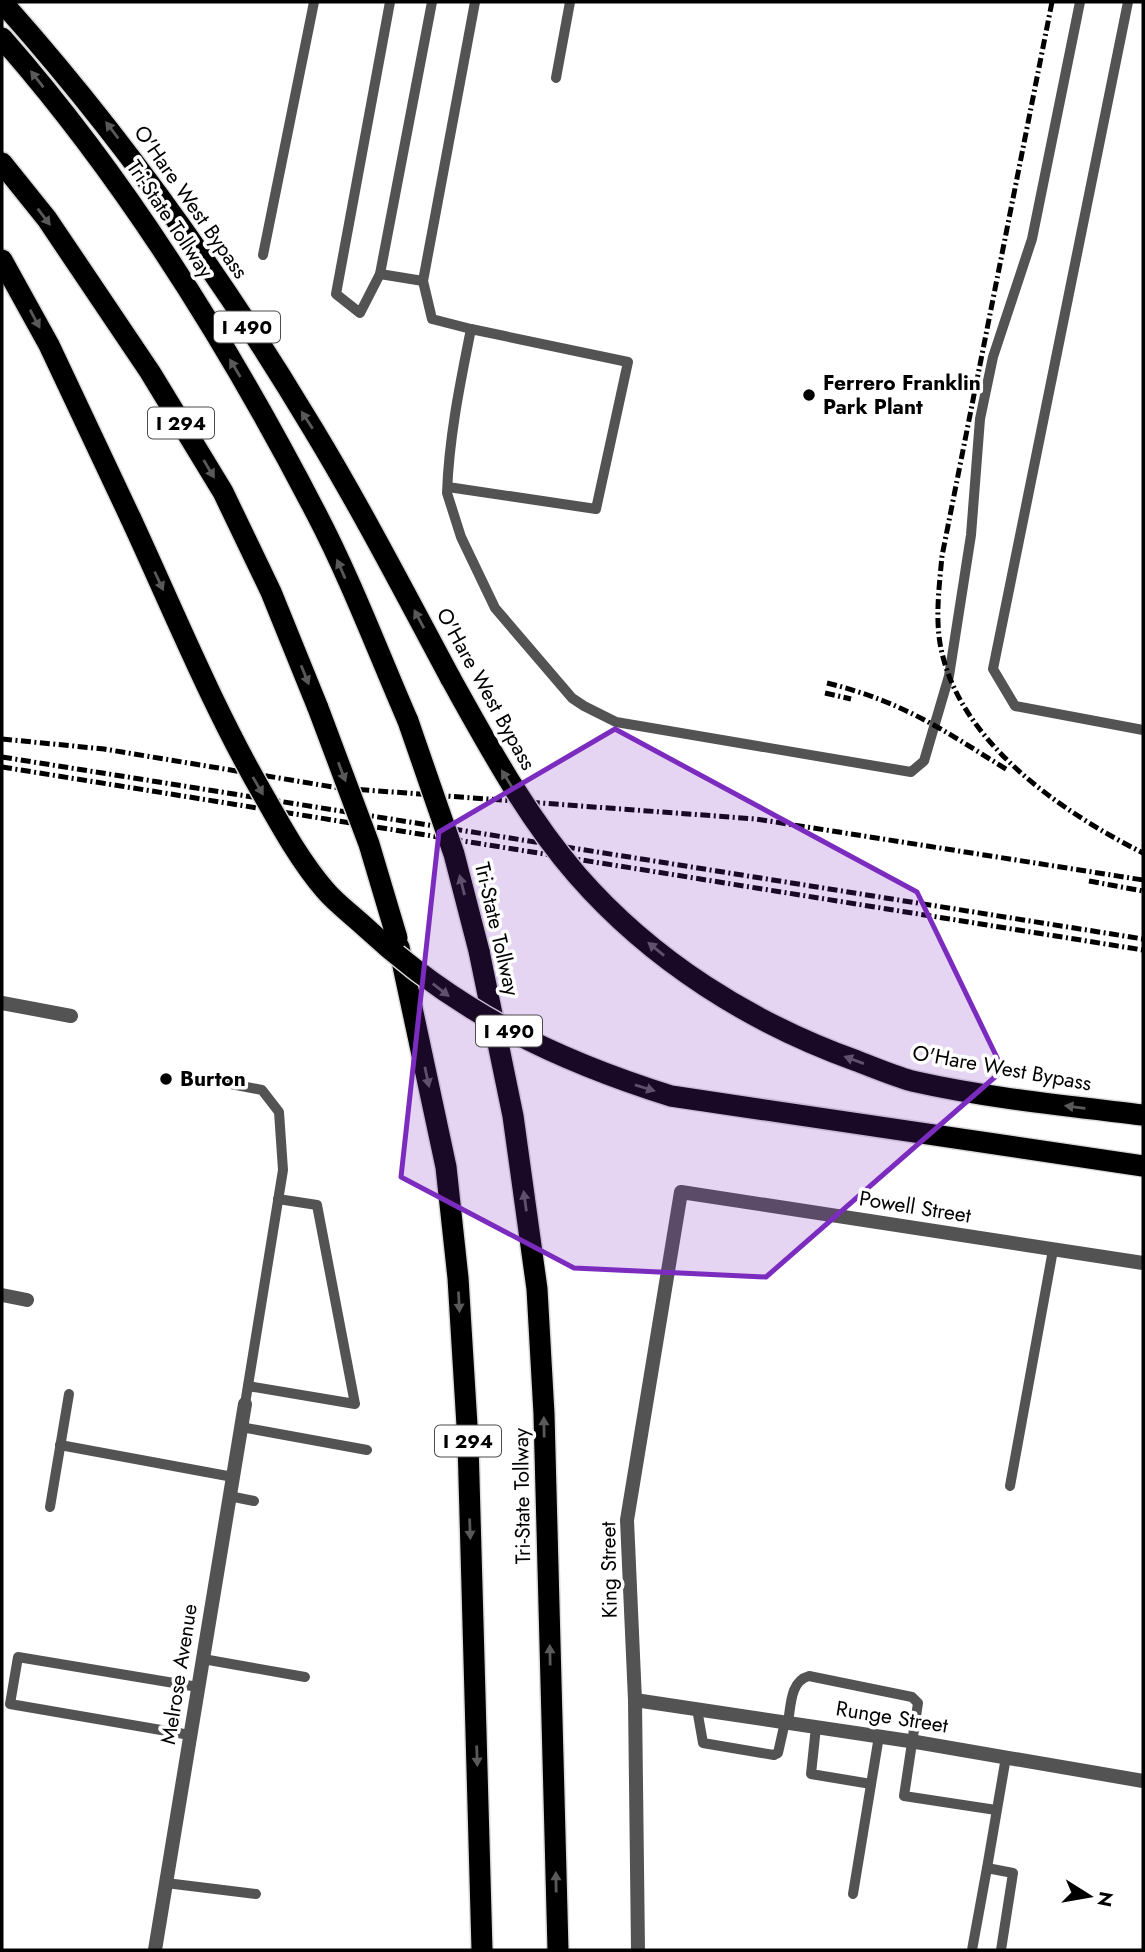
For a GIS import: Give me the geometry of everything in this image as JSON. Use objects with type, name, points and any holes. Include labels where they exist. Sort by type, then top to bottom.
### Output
[{"type":"highway","name":"O'Hare West Bypass","points":[[2,2],[108,125],[173,214],[313,428],[508,783],[577,875],[634,931],[690,977],[787,1033],[911,1080],[1049,1104],[1143,1115]]},
{"type":"highway","name":"Tri-State Tollway","points":[[2,38],[103,164],[189,291],[252,396],[317,515],[408,721],[454,854],[479,951],[513,1115],[537,1289],[544,1414],[558,1950]]},
{"type":"highway","name":"I 294","points":[[2,163],[47,219],[150,372],[223,492],[271,592],[318,708],[369,844],[397,938],[446,1167],[458,1278],[468,1442],[482,1950]]},
{"type":"highway","name":"I 490","points":[[2,260],[48,345],[232,741],[282,827],[325,890],[387,948],[450,997],[526,1040],[587,1068],[671,1096],[1143,1166]]},
{"type":"street","points":[[2,1003],[71,1016]]},
{"type":"street","name":"Powell Street","points":[[681,1192],[1143,1263]]},
{"type":"street","name":"King Street","points":[[638,1950],[635,1700],[627,1520],[681,1192]]},
{"type":"street","points":[[2,1295],[27,1300]]},
{"type":"street","name":"Melrose Avenue","points":[[155,1950],[245,1404]]},
{"type":"street","name":"Runge Street","points":[[635,1700],[912,1741],[1143,1780]]},
{"type":"lane","points":[[263,255],[314,2]]},
{"type":"lane","points":[[390,2],[336,294],[360,313],[380,274],[432,2]]},
{"type":"lane","points":[[447,487],[596,509],[628,362],[432,319],[423,281],[475,2]]},
{"type":"lane","points":[[556,78],[570,2]]},
{"type":"lane","points":[[471,329],[452,426],[447,487],[461,537],[495,608],[572,698],[616,722],[911,772],[919,766],[937,724],[953,652],[971,535],[975,451],[982,407],[993,357],[1032,239],[1080,2]]},
{"type":"lane","points":[[1128,2],[993,669],[1015,706],[1143,730]]},
{"type":"lane","points":[[380,274],[423,281]]},
{"type":"lane","points":[[231,1084],[262,1090],[279,1112],[283,1170],[245,1404]]},
{"type":"lane","points":[[248,1386],[355,1404],[317,1205],[278,1199]]},
{"type":"lane","points":[[1010,1486],[1053,1250]]},
{"type":"lane","points":[[50,1507],[69,1394]]},
{"type":"lane","points":[[241,1427],[367,1450]]},
{"type":"lane","points":[[60,1445],[233,1476]]},
{"type":"lane","points":[[229,1496],[254,1501]]},
{"type":"lane","points":[[190,1735],[10,1704],[18,1657],[198,1687]]},
{"type":"lane","points":[[203,1659],[305,1676]]},
{"type":"lane","points":[[697,1709],[703,1742],[774,1755],[778,1753],[795,1684],[801,1678],[809,1676],[916,1700],[904,1796],[996,1810]]},
{"type":"lane","points":[[816,1727],[811,1774],[871,1784]]},
{"type":"lane","points":[[853,1894],[879,1736]]},
{"type":"lane","points":[[972,1950],[1006,1757]]},
{"type":"lane","points":[[986,1868],[1013,1873],[1000,1950]]},
{"type":"lane","points":[[166,1883],[256,1894]]},
{"type":"highlighted area","points":[[615,729],[917,892],[1003,1070],[766,1277],[574,1268],[401,1177],[439,832]]},
{"type":"railway","points":[[1052,2],[942,556],[938,607],[940,645],[955,690],[973,720],[996,748],[1022,774],[1051,797],[1143,853]]},
{"type":"railway","points":[[827,683],[901,708],[943,730],[1009,771]]},
{"type":"railway","points":[[825,693],[851,699]]},
{"type":"railway","points":[[2,739],[104,749],[339,788],[756,819],[1143,880]]},
{"type":"railway","points":[[2,757],[1143,939]]},
{"type":"railway","points":[[2,767],[1143,950]]},
{"type":"railway","points":[[1089,881],[1143,891]]},
{"type":"place","name":"Ferrero Franklin Park Plant","points":[[809,395]]},
{"type":"place","name":"Burton","points":[[166,1079]]}]
